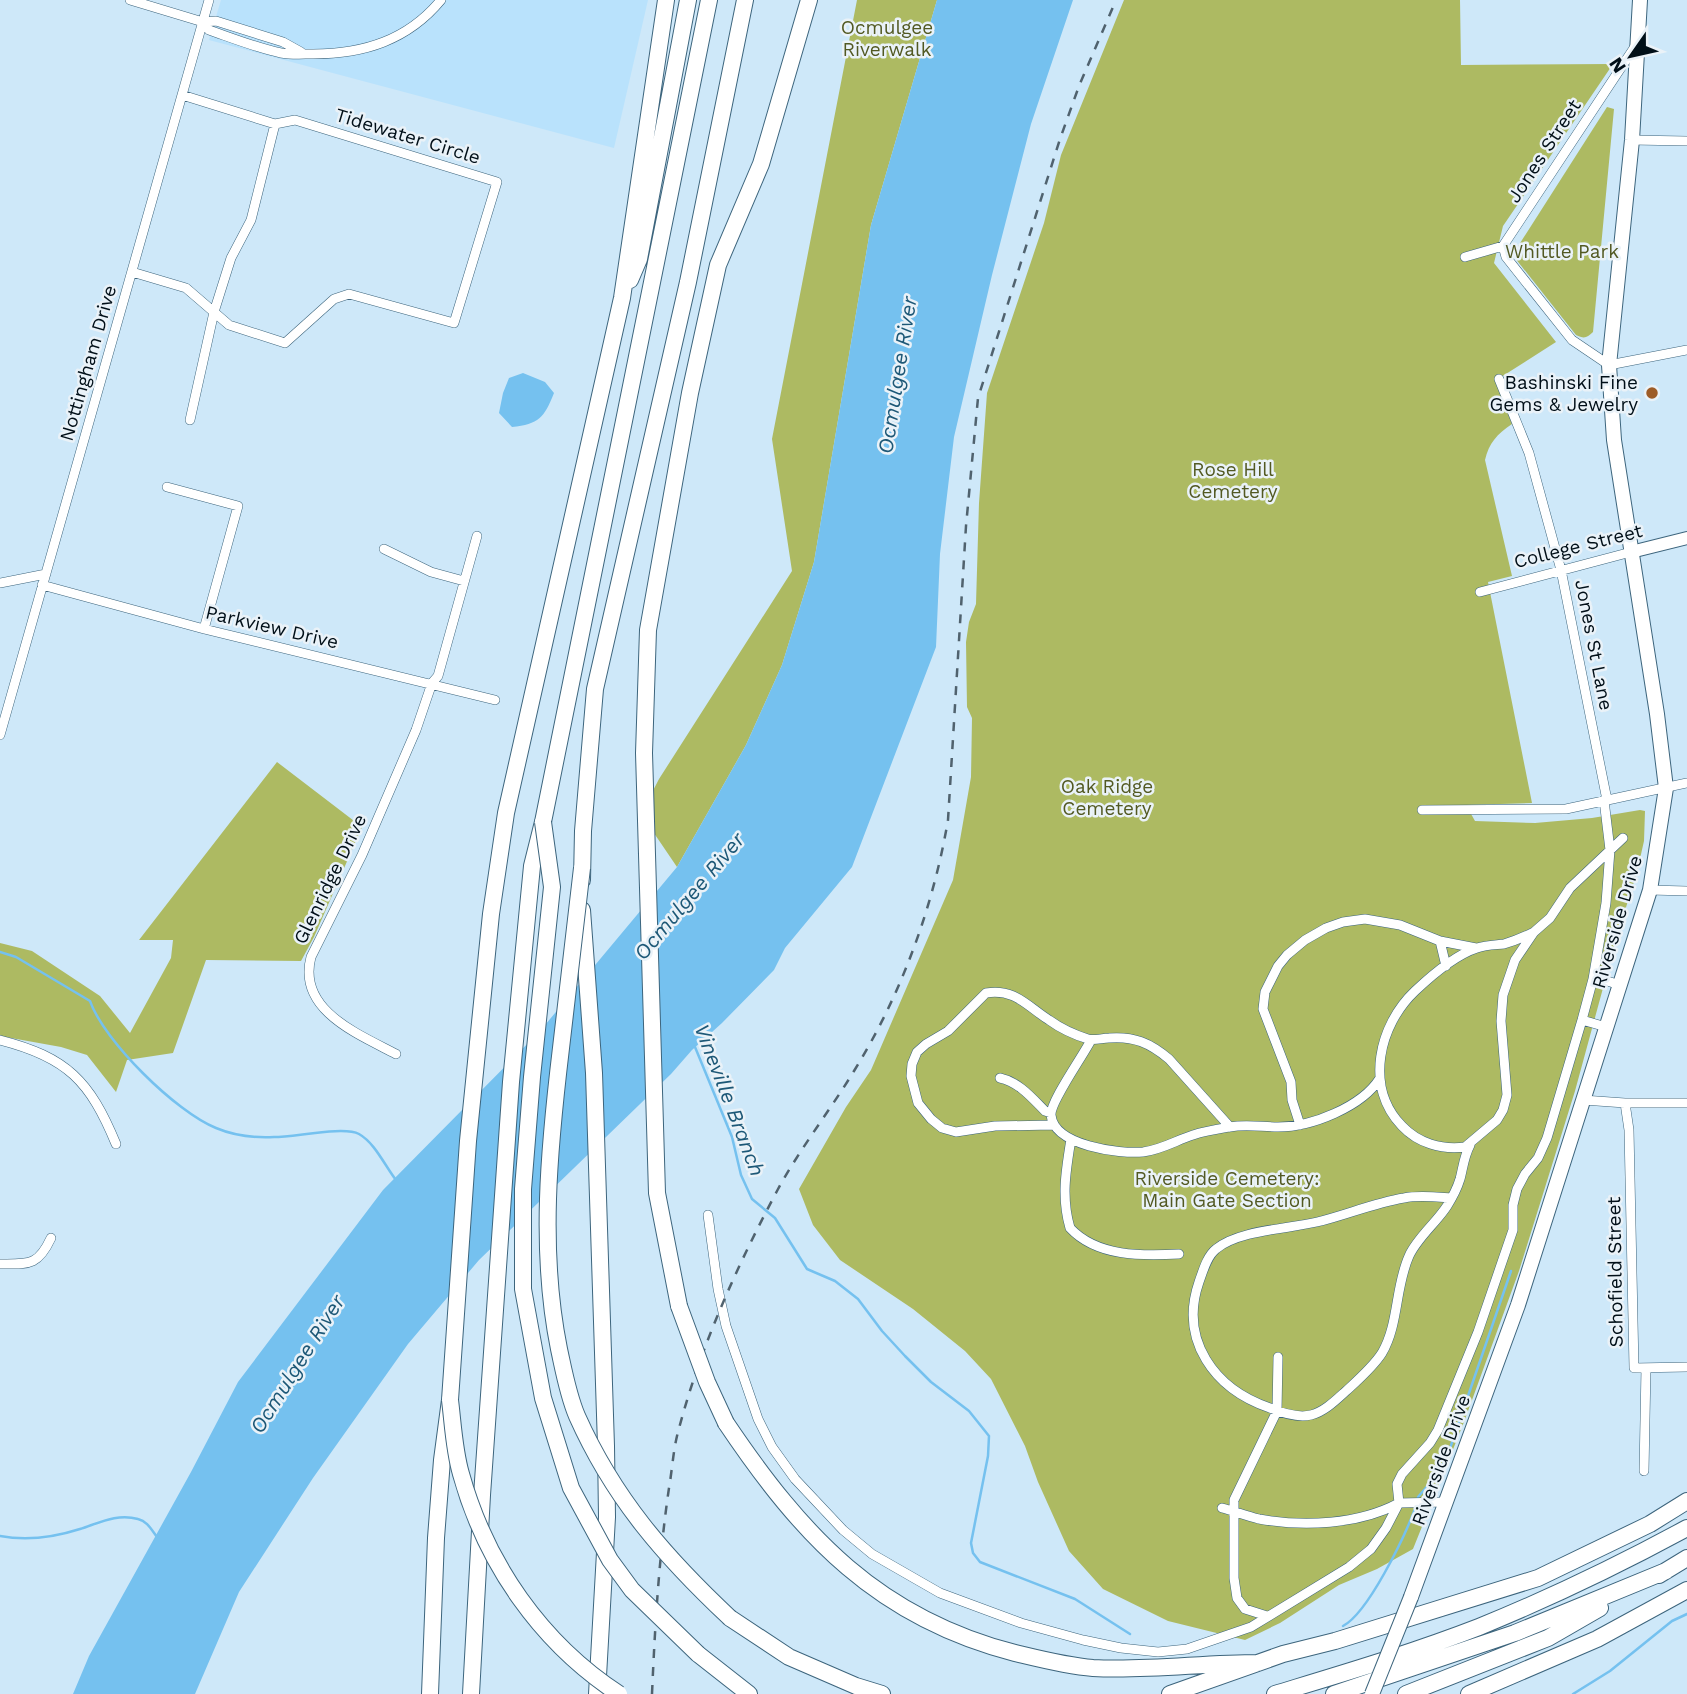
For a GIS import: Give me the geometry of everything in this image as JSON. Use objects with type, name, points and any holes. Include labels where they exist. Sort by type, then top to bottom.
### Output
[{"type":"highway","points":[[430,1694],[442,1460],[450,1400],[468,1141],[491,914],[506,813],[622,298],[666,0]]},
{"type":"highway","points":[[622,298],[639,259],[688,0]]},
{"type":"highway","points":[[471,1694],[517,1014],[532,866],[709,0]]},
{"type":"highway","points":[[745,0],[688,282],[595,689],[582,868],[551,1140],[549,1280],[556,1335],[577,1415],[621,1497],[667,1556],[730,1618],[789,1657],[881,1694]]},
{"type":"highway","points":[[809,0],[761,164],[718,265],[690,393],[648,630],[644,752],[657,1193],[679,1306],[707,1382],[726,1423],[776,1494],[815,1538],[883,1596],[949,1631],[1039,1659],[1092,1668],[1258,1662]]},
{"type":"highway","points":[[543,822],[552,887],[523,1189],[523,1289],[543,1398],[571,1488],[610,1560],[632,1590],[698,1654],[749,1694]]},
{"type":"highway","points":[[582,868],[583,936],[587,962],[601,1271],[607,1517],[597,1694]]},
{"type":"highway","points":[[450,1400],[460,1472],[478,1521],[507,1579],[529,1612],[555,1643],[585,1670],[620,1694]]},
{"type":"highway","points":[[1170,1694],[1283,1654],[1335,1641],[1538,1578],[1650,1524],[1687,1501]]},
{"type":"highway","points":[[1275,1694],[1380,1662],[1479,1627],[1608,1570],[1687,1528]]},
{"type":"highway","points":[[1406,1694],[1548,1638],[1687,1558]]},
{"type":"highway","points":[[1334,1694],[1515,1633],[1666,1571]]},
{"type":"highway","points":[[1469,1694],[1597,1639],[1687,1590]]},
{"type":"main road","name":"Riverside Drive","points":[[1372,1694],[1411,1597],[1518,1305],[1650,890],[1666,788],[1614,440],[1609,365],[1632,140],[1640,0]]},
{"type":"street","points":[[130,0],[203,22],[216,21],[284,41],[304,54],[362,50],[388,41],[423,20],[441,0]]},
{"type":"street","name":"Nottingham Drive","points":[[0,735],[209,0]]},
{"type":"street","name":"Jones Street","points":[[1503,246],[1639,40]]},
{"type":"street","name":"Tidewater Circle","points":[[132,272],[186,288],[229,326],[285,343],[334,299],[349,294],[454,323],[497,182],[295,120],[275,124],[182,96]]},
{"type":"street","points":[[190,420],[214,312],[231,258],[251,220],[275,124]]},
{"type":"street","points":[[1632,140],[1687,141]]},
{"type":"street","points":[[1465,257],[1503,246],[1506,257],[1572,340],[1609,365],[1687,350]]},
{"type":"street","name":"Jones St Lane","points":[[708,1215],[726,1326],[764,1433],[783,1464],[818,1504],[872,1554],[917,1582],[962,1603],[1021,1623],[1121,1648],[1158,1652],[1186,1649],[1251,1627],[1361,1559],[1371,1549],[1399,1503],[1396,1483],[1438,1430],[1478,1332],[1513,1230],[1517,1189],[1543,1149],[1583,1020],[1606,903],[1610,850],[1606,800],[1561,570],[1530,453],[1499,379]]},
{"type":"street","points":[[167,487],[238,506],[204,629]]},
{"type":"street","name":"Glenridge Drive","points":[[396,1054],[357,1034],[321,1006],[313,993],[308,970],[311,957],[388,796],[416,730],[432,683],[438,676],[477,536]]},
{"type":"street","name":"College Street","points":[[1480,592],[1687,538]]},
{"type":"street","points":[[384,549],[431,572],[464,582]]},
{"type":"street","points":[[0,583],[46,574]]},
{"type":"street","name":"Parkview Drive","points":[[42,584],[204,629],[495,700]]},
{"type":"street","points":[[1422,810],[1566,809],[1687,783]]},
{"type":"street","points":[[1451,1198],[1406,1197],[1382,1202],[1344,1215],[1238,1238],[1214,1250],[1200,1279],[1193,1303],[1196,1338],[1210,1365],[1230,1389],[1243,1397],[1278,1411],[1304,1416],[1321,1411],[1376,1361],[1390,1335],[1398,1291],[1409,1254],[1436,1223],[1451,1198],[1459,1183],[1470,1145],[1497,1121],[1503,1110],[1507,1094],[1501,1021],[1503,995],[1515,960],[1534,932],[1550,918],[1570,888],[1623,838]]},
{"type":"street","points":[[1650,890],[1687,891]]},
{"type":"street","points":[[1300,1125],[1292,1100],[1290,1082],[1264,1009],[1265,992],[1278,966],[1305,940],[1343,922],[1365,919],[1385,922],[1440,942],[1476,948],[1504,944],[1534,932]]},
{"type":"street","points":[[1440,942],[1446,966]]},
{"type":"street","points":[[1504,944],[1515,960]]},
{"type":"street","points":[[1470,1145],[1460,1148],[1436,1146],[1412,1136],[1392,1115],[1385,1103],[1380,1077],[1383,1048],[1398,1010],[1416,990],[1446,966],[1476,948]]},
{"type":"street","points":[[1593,979],[1619,985]]},
{"type":"street","points":[[1053,1125],[995,1126],[956,1132],[942,1128],[924,1112],[913,1091],[912,1064],[917,1052],[948,1031],[986,993],[1002,992],[1031,1004],[1047,1020],[1091,1041],[1128,1038],[1143,1041],[1157,1049],[1230,1126]]},
{"type":"street","points":[[1583,1020],[1606,1027]]},
{"type":"street","points":[[0,1040],[21,1045],[54,1059],[79,1078],[103,1113],[116,1144]]},
{"type":"street","points":[[1091,1041],[1055,1101],[1051,1113],[1053,1125],[1060,1134],[1071,1139],[1112,1151],[1144,1152],[1230,1126],[1300,1125],[1319,1119],[1364,1097],[1380,1077]]},
{"type":"street","points":[[1000,1078],[1019,1086],[1045,1111],[1051,1113]]},
{"type":"street","points":[[1364,1097],[1375,1097],[1385,1103]]},
{"type":"street","points":[[1583,1100],[1687,1103]]},
{"type":"street","name":"Schofield Street","points":[[1625,1103],[1629,1130],[1634,1368],[1646,1368],[1644,1471]]},
{"type":"street","points":[[1071,1139],[1064,1181],[1070,1228],[1093,1245],[1113,1251],[1153,1255],[1179,1254]]},
{"type":"street","points":[[0,1264],[28,1264],[44,1253],[51,1238]]},
{"type":"street","points":[[1267,1616],[1245,1609],[1237,1598],[1234,1578],[1234,1500],[1278,1411],[1278,1357]]},
{"type":"street","points":[[1646,1368],[1687,1367]]},
{"type":"street","points":[[1222,1508],[1256,1518],[1283,1522],[1327,1522],[1378,1512],[1399,1503],[1446,1502]]},
{"type":"shaded area","points":[[221,0],[648,0],[614,148],[209,40]]},
{"type":"green space","name":"Ocmulgee Riverwalk","points":[[857,0],[937,0],[871,225],[814,562],[782,665],[746,745],[677,867],[641,814],[659,779],[792,571],[772,439]]},
{"type":"green space","points":[[1124,0],[1460,0],[1461,65],[1613,64],[1503,226],[1494,263],[1556,342],[1498,379],[1512,424],[1494,439],[1485,460],[1512,576],[1488,582],[1532,803],[1466,805],[1475,821],[1535,823],[1645,811],[1644,841],[1637,872],[1575,1091],[1519,1271],[1464,1422],[1413,1549],[1377,1569],[1339,1585],[1280,1623],[1245,1640],[1168,1621],[1103,1589],[1069,1551],[1025,1446],[991,1379],[965,1351],[913,1309],[840,1260],[813,1225],[799,1189],[846,1107],[871,1070],[953,880],[971,777],[972,718],[967,707],[966,642],[969,622],[976,604],[979,503],[987,393],[1044,223],[1061,155]]},
{"type":"green space","name":"Whittle Park","points":[[1607,107],[1614,109],[1593,332],[1583,337],[1576,335],[1515,258],[1515,251]]},
{"type":"green space","points":[[277,762],[362,827],[301,961],[206,960],[173,1053],[127,1060],[116,1092],[87,1055],[61,1047],[0,1036],[0,943],[32,951],[100,996],[130,1033],[171,958],[173,940],[139,940]]},
{"type":"water","name":"Ocmulgee River","points":[[937,0],[1073,0],[1031,124],[954,437],[940,554],[936,647],[852,867],[785,948],[774,970],[479,1260],[408,1344],[313,1478],[239,1592],[195,1694],[73,1694],[89,1656],[238,1382],[383,1190],[540,1031],[677,867],[746,745],[782,665],[814,562],[871,225]]},
{"type":"water","points":[[523,373],[545,382],[554,393],[547,408],[535,422],[512,427],[499,413],[503,393],[509,378]]},
{"type":"waterway","points":[[0,952],[16,957],[90,1001],[125,1055],[162,1091],[200,1120],[223,1131],[252,1137],[342,1131],[359,1134],[375,1149],[396,1180]]},
{"type":"waterway","name":"Vineville Branch","points":[[695,1047],[732,1137],[741,1175],[752,1199],[775,1218],[807,1269],[835,1281],[858,1299],[905,1356],[931,1382],[969,1411],[989,1436],[988,1456],[971,1543],[973,1553],[980,1562],[1075,1599],[1130,1634]]},
{"type":"waterway","points":[[1418,1497],[1437,1475],[1447,1457],[1511,1271]]},
{"type":"waterway","points":[[1343,1626],[1353,1618],[1374,1591],[1403,1538],[1415,1509]]},
{"type":"waterway","points":[[0,1536],[51,1536],[108,1520],[130,1517],[144,1522],[157,1537]]},
{"type":"waterway","points":[[1573,1694],[1610,1671],[1672,1621],[1687,1614]]},
{"type":"railway","points":[[652,1694],[658,1591],[669,1488],[677,1436],[696,1373],[733,1281],[777,1191],[854,1071],[886,1012],[913,950],[934,886],[948,820],[966,526],[978,398],[1060,139],[1079,86],[1116,0]]},
{"type":"place","name":"Bashinski Fine Gems & Jewelry","points":[[1652,393]]},
{"type":"park label","name":"Rose Hill Cemetery","points":[[1233,480]]},
{"type":"park label","name":"Oak Ridge Cemetery","points":[[1107,797]]},
{"type":"park label","name":"Riverside Cemetery: Main Gate Section","points":[[1227,1189]]}]
